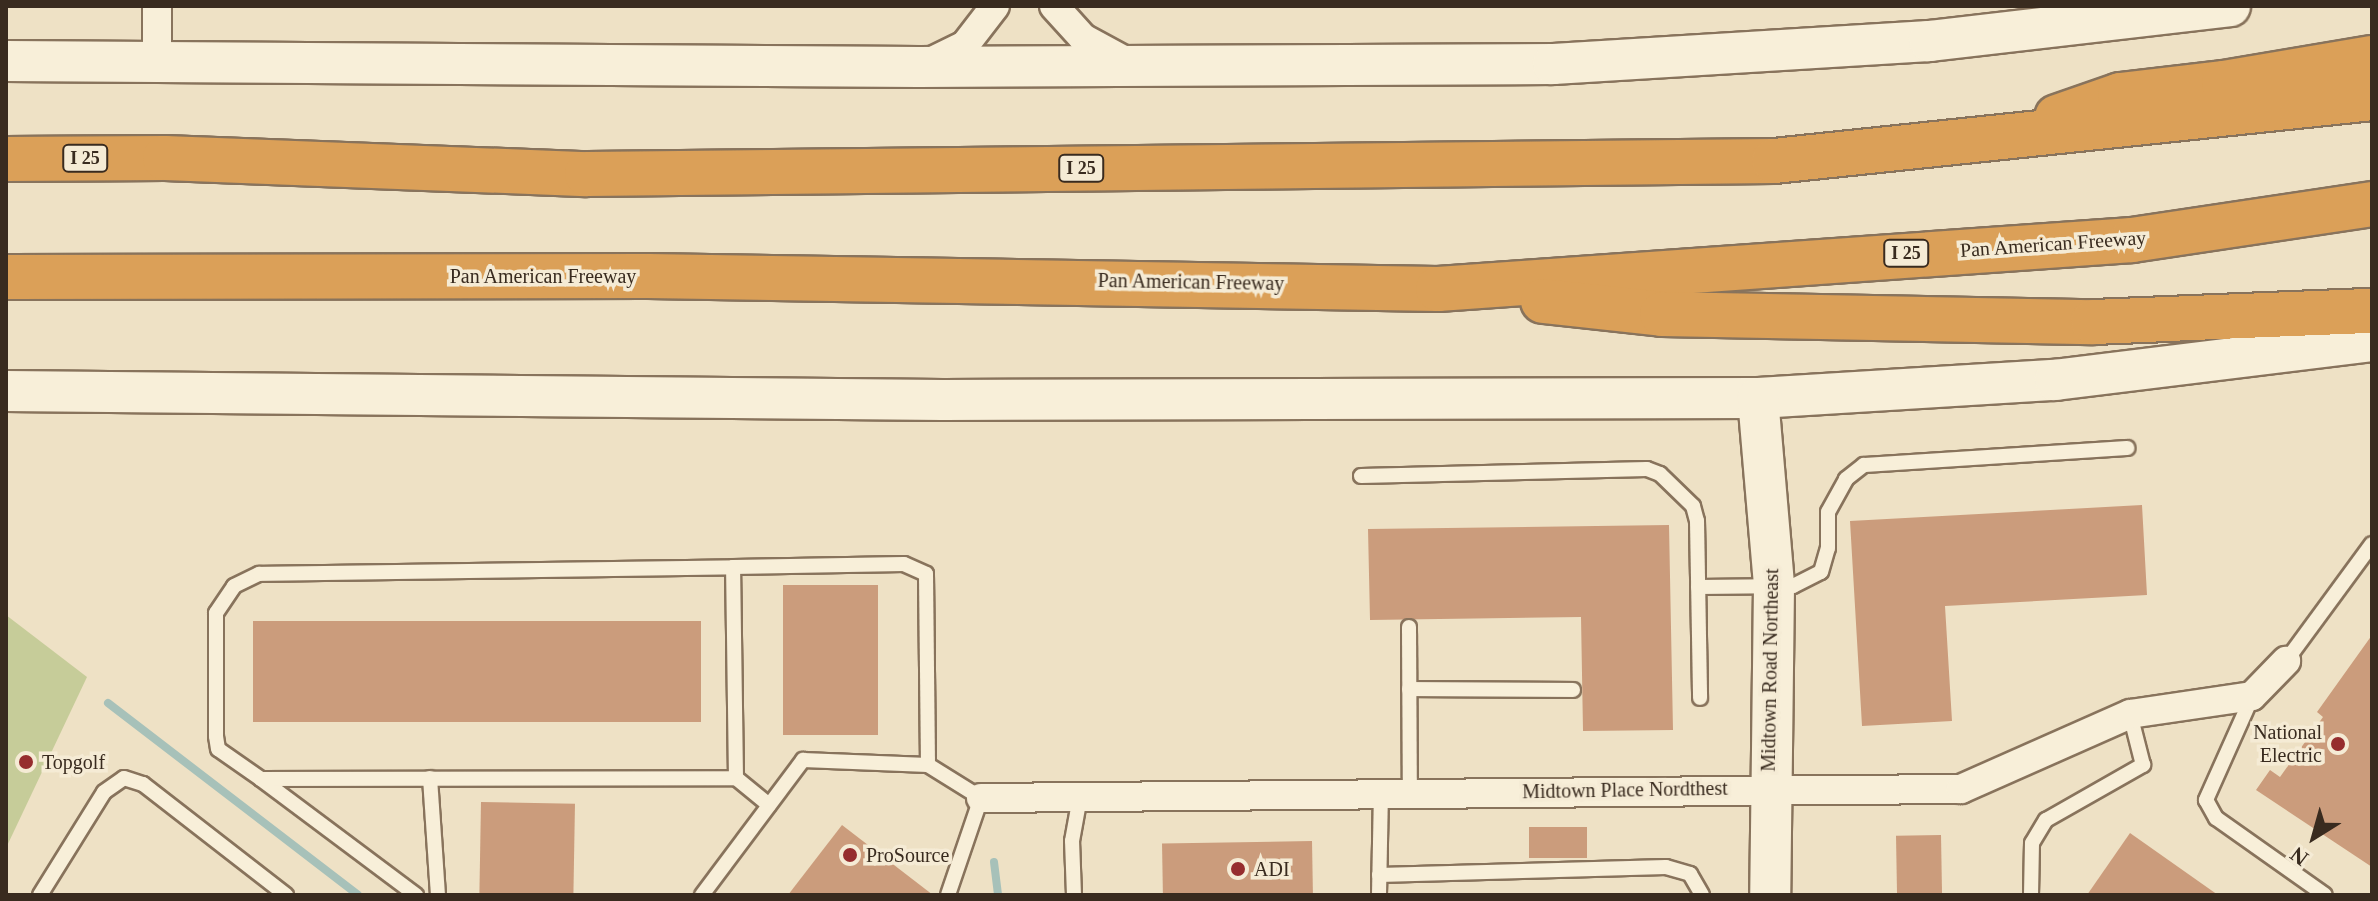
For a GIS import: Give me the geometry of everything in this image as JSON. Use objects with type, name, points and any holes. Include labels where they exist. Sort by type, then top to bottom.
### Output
[{"type":"highway","points":[[1996,138],[2120,95],[2224,83],[2372,58]]},
{"type":"highway","name":"I 25","points":[[6,159],[165,158],[587,174],[1774,161],[2372,98]]},
{"type":"highway","points":[[6,149],[165,158]]},
{"type":"highway","name":"Pan American Freeway","points":[[6,277],[680,276],[1438,289],[2132,240],[2372,204]]},
{"type":"highway","points":[[1438,289],[1678,314],[2093,322],[2372,311]]},
{"type":"main road","points":[[6,61],[1406,67],[1686,60],[2038,22],[2230,6]]},
{"type":"main road","points":[[6,391],[943,400],[1758,398],[2055,380],[2372,341]]},
{"type":"main road","name":"Midtown Road Northeast","points":[[1758,398],[1774,586],[1768,788],[1770,895]]},
{"type":"street","points":[[157,6],[157,61]]},
{"type":"street","points":[[919,67],[965,45],[995,6]]},
{"type":"street","points":[[1054,6],[1083,38],[1134,65]]},
{"type":"street","points":[[2252,696],[2286,661]]},
{"type":"street","name":"Midtown Place Nordthest","points":[[981,798],[1768,788],[1961,789],[2083,731],[2130,714],[2252,696]]},
{"type":"lane","points":[[1698,587],[1801,583],[1821,572],[1828,548],[1828,512],[1846,479],[1864,465],[2127,448]]},
{"type":"lane","points":[[1361,476],[1647,469],[1674,484],[1693,506],[1700,698]]},
{"type":"lane","points":[[2286,661],[2372,544]]},
{"type":"lane","points":[[416,895],[218,749],[216,613],[234,586],[259,574],[904,564],[926,574],[928,765]]},
{"type":"lane","points":[[733,567],[736,778]]},
{"type":"lane","points":[[1409,627],[1410,793]]},
{"type":"lane","points":[[1409,689],[1573,690]]},
{"type":"lane","points":[[2252,696],[2206,800],[2216,818],[2325,895]]},
{"type":"lane","points":[[2031,895],[2032,843],[2046,820],[2143,765],[2130,714]]},
{"type":"lane","points":[[702,895],[803,760],[928,765],[981,798],[948,895]]},
{"type":"lane","points":[[40,895],[104,792],[124,778],[143,784],[286,895]]},
{"type":"lane","points":[[430,778],[438,895]]},
{"type":"lane","points":[[261,779],[736,778],[769,805]]},
{"type":"lane","points":[[1379,895],[1381,794]]},
{"type":"lane","points":[[1074,895],[1072,841],[1080,797]]},
{"type":"lane","points":[[1379,875],[1666,867],[1690,874],[1702,895]]},
{"type":"green space","name":"Topgolf","points":[[6,615],[87,677],[6,848]]},
{"type":"building","points":[[2142,505],[2147,595],[1945,606],[1952,721],[1862,726],[1850,521]]},
{"type":"building","points":[[1669,525],[1673,730],[1583,731],[1581,617],[1370,620],[1368,529]]},
{"type":"building","points":[[783,585],[878,585],[878,735],[783,735]]},
{"type":"building","points":[[253,621],[701,621],[701,722],[253,722]]},
{"type":"building","name":"National Electric","points":[[2372,635],[2372,867],[2256,790],[2270,770],[2280,777],[2323,717],[2317,712]]},
{"type":"building","points":[[481,802],[575,804],[573,895],[479,895]]},
{"type":"building","name":"ProSource","points":[[842,825],[933,895],[788,895]]},
{"type":"building","points":[[1529,827],[1587,827],[1587,858],[1529,858]]},
{"type":"building","points":[[2130,833],[2218,895],[2087,895]]},
{"type":"building","points":[[1941,835],[1942,895],[1897,895],[1896,836]]},
{"type":"building","name":"ADI","points":[[1312,841],[1313,895],[1163,895],[1162,844]]},
{"type":"waterway","points":[[108,703],[358,895]]},
{"type":"waterway","points":[[994,862],[998,895]]},
{"type":"place","name":"National Electric","points":[[2338,744]]},
{"type":"place","name":"Topgolf","points":[[26,762]]},
{"type":"place","name":"ProSource","points":[[850,855]]},
{"type":"place","name":"ADI","points":[[1238,869]]}]
